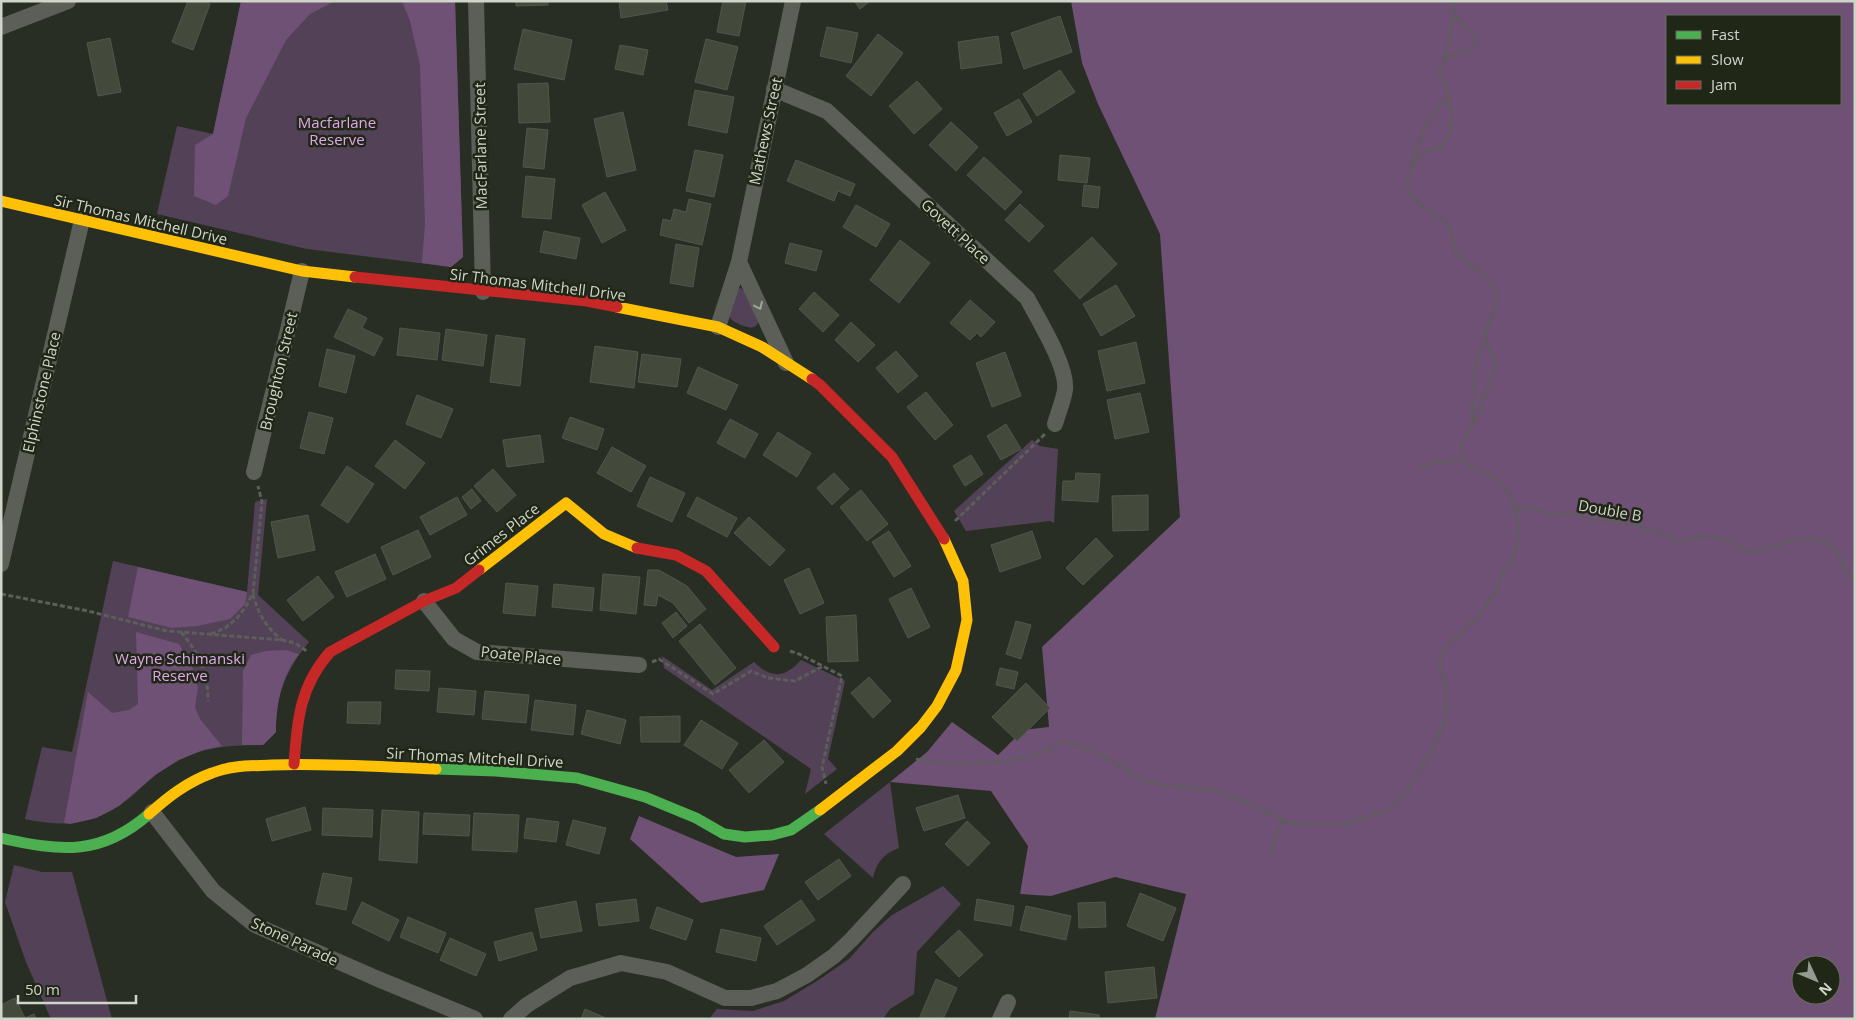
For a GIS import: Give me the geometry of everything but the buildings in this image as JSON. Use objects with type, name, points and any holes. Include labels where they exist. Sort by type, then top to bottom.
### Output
[{"type":"street","points":[[1,27],[68,1]]},
{"type":"street","name":"MacFarlane Street","points":[[476,1],[483,292]]},
{"type":"street","name":"Mathews Street","points":[[718,327],[738,262],[794,1]]},
{"type":"street","name":"Govett Place","points":[[774,89],[828,111],[1027,298],[1059,359],[1065,388],[1055,424]]},
{"type":"street","name":"Sir Thomas Mitchell Drive","points":[[1,201],[302,271],[483,292],[587,301],[718,327],[762,346],[820,385],[892,457],[942,534],[963,581],[967,620],[956,670],[937,706],[921,727],[897,751],[808,820],[790,830],[772,835],[746,837],[724,834],[696,818],[645,797],[577,778],[496,771],[294,764],[240,766],[213,772],[187,784],[169,796],[152,812],[121,835],[100,843],[78,848],[41,847],[1,838]]},
{"type":"street","name":"Elphinstone Place","points":[[1,564],[82,220]]},
{"type":"street","points":[[738,262],[786,363]]},
{"type":"street","name":"Broughton Street","points":[[254,472],[302,271]]},
{"type":"street","name":"Grimes Place","points":[[294,764],[297,722],[303,696],[319,663],[330,652],[424,601],[456,588],[566,502],[604,534],[635,548],[676,555],[706,571],[774,647]]},
{"type":"street","name":"Poate Place","points":[[424,601],[454,639],[477,652],[639,665]]},
{"type":"street","name":"Stone Parade","points":[[152,812],[213,891],[255,925],[475,1019]]},
{"type":"street","points":[[511,1019],[527,1006],[570,978],[621,963],[667,972],[725,998],[751,998],[777,991],[807,975],[834,956],[903,884]]},
{"type":"street","points":[[1000,1019],[1008,1002]]},
{"type":"path","points":[[1413,163],[1422,153],[1441,146],[1448,138],[1451,127],[1452,113],[1444,78],[1438,72],[1443,66],[1454,15],[1453,1]]},
{"type":"path","points":[[1445,57],[1462,54],[1475,46],[1477,41],[1473,34],[1465,29],[1454,15]]},
{"type":"path","points":[[1448,96],[1430,117],[1415,151],[1408,186],[1417,203],[1439,218],[1450,229],[1456,253],[1487,279],[1498,294],[1485,332],[1485,341],[1476,360],[1472,408],[1473,423]]},
{"type":"path","points":[[897,751],[911,758],[932,762],[978,763],[1035,754],[1067,741],[1097,753],[1149,783],[1213,790],[1248,803],[1291,824],[1348,824],[1393,808],[1433,749],[1444,724],[1447,704],[1445,683],[1440,669],[1441,654],[1481,614],[1496,591],[1498,582],[1510,564],[1516,547],[1519,525],[1507,489],[1493,477],[1471,467],[1463,459],[1461,447],[1497,364],[1485,341]]},
{"type":"path","points":[[942,534],[1055,424]]},
{"type":"path","points":[[1422,465],[1463,459]]},
{"type":"path","points":[[254,472],[262,502],[253,593],[258,611],[266,625],[282,640]]},
{"type":"path","name":"Double B","points":[[1514,507],[1523,507],[1552,514],[1580,514],[1596,521],[1634,524],[1678,541],[1708,536],[1726,540],[1749,552],[1804,538],[1822,541],[1838,552],[1842,566],[1855,578]]},
{"type":"path","points":[[211,634],[224,628],[236,618],[245,608],[253,593]]},
{"type":"path","points":[[1,594],[88,611],[167,631],[295,642],[319,663]]},
{"type":"path","points":[[181,632],[201,663],[208,683],[208,701]]},
{"type":"path","points":[[774,647],[799,654],[842,676],[822,766],[825,782]]},
{"type":"path","points":[[639,665],[659,659],[713,694],[751,671],[768,678],[795,681],[823,666]]},
{"type":"path","points":[[1270,852],[1283,820]]},
{"type":"green space","name":"Macfarlane Reserve","points":[[241,1],[455,1],[463,257],[451,267],[307,249],[157,214],[177,126],[213,134]]},
{"type":"green space","points":[[241,1],[335,1],[310,14],[286,40],[246,118],[228,196],[216,205],[194,196],[195,145],[213,134]]},
{"type":"green space","points":[[402,1],[455,1],[463,257],[451,267],[422,263],[425,224],[420,65],[410,21]]},
{"type":"green space","points":[[1071,1],[1855,1],[1855,1019],[1155,1019],[1186,894],[1115,877],[1051,896],[1020,894],[1028,846],[991,791],[890,782],[927,752],[952,722],[998,755],[1023,730],[1049,727],[1042,647],[1180,517],[1160,234],[1098,104],[1082,63]]},
{"type":"green space","points":[[740,288],[750,298],[754,306],[758,321],[756,326],[741,325],[729,315],[736,290]]},
{"type":"green space","points":[[1032,440],[1040,446],[1058,449],[1054,523],[1050,521],[966,531],[954,511]]},
{"type":"green space","name":"Wayne Schimanski Reserve","points":[[267,499],[258,595],[309,642],[294,663],[284,684],[276,719],[276,732],[263,745],[219,747],[198,752],[177,761],[153,777],[119,806],[94,818],[69,823],[41,822],[25,819],[42,747],[72,752],[113,561],[247,592],[255,502]]},
{"type":"green space","points":[[138,567],[247,592],[245,604],[230,619],[197,626],[172,628],[128,617]]},
{"type":"green space","points":[[136,632],[179,644],[194,671],[198,688],[195,707],[200,719],[222,746],[203,750],[179,760],[155,775],[119,806],[96,818],[70,824],[64,823],[88,692],[112,713],[129,710],[138,704]]},
{"type":"green space","points":[[286,650],[299,654],[288,672],[281,691],[276,732],[263,745],[242,745],[243,671],[251,655],[266,651]]},
{"type":"green space","points":[[662,656],[712,690],[754,662],[760,668],[772,674],[778,674],[789,670],[801,660],[845,681],[828,759],[837,769],[805,794],[811,769],[664,668]]},
{"type":"green space","points":[[890,782],[899,848],[881,859],[876,867],[873,878],[824,834]]},
{"type":"green space","points":[[639,816],[736,857],[779,854],[764,890],[701,903],[630,839]]},
{"type":"green space","points":[[14,865],[42,872],[72,872],[112,1019],[51,1019],[26,962],[5,902]]},
{"type":"green space","points":[[943,886],[961,904],[917,952],[914,994],[890,1009],[883,1019],[709,1019],[717,1009],[753,1011],[784,1001],[849,959],[873,932],[892,915]]},
{"type":"traffic: fast","points":[[436,769],[496,771],[577,778],[645,797],[696,818],[724,834],[745,837],[772,835],[791,830],[820,810]]},
{"type":"traffic: fast","points":[[1,838],[42,846],[79,847],[114,838],[149,814]]},
{"type":"traffic: slow","points":[[1,201],[302,271],[355,277]]},
{"type":"traffic: slow","points":[[617,307],[718,327],[762,347],[812,379]]},
{"type":"traffic: slow","points":[[479,570],[566,503],[604,534],[637,548]]},
{"type":"traffic: slow","points":[[820,810],[897,751],[921,727],[937,706],[956,670],[967,620],[963,581],[944,539]]},
{"type":"traffic: slow","points":[[149,814],[186,785],[219,770],[234,767],[313,764],[436,769]]},
{"type":"traffic: jam","points":[[355,277],[587,301],[617,307]]},
{"type":"traffic: jam","points":[[812,379],[892,457],[944,539]]},
{"type":"traffic: jam","points":[[637,548],[676,555],[706,571],[774,647]]},
{"type":"traffic: jam","points":[[294,764],[299,718],[306,691],[312,678],[330,652],[424,601],[456,588],[479,570]]}]
